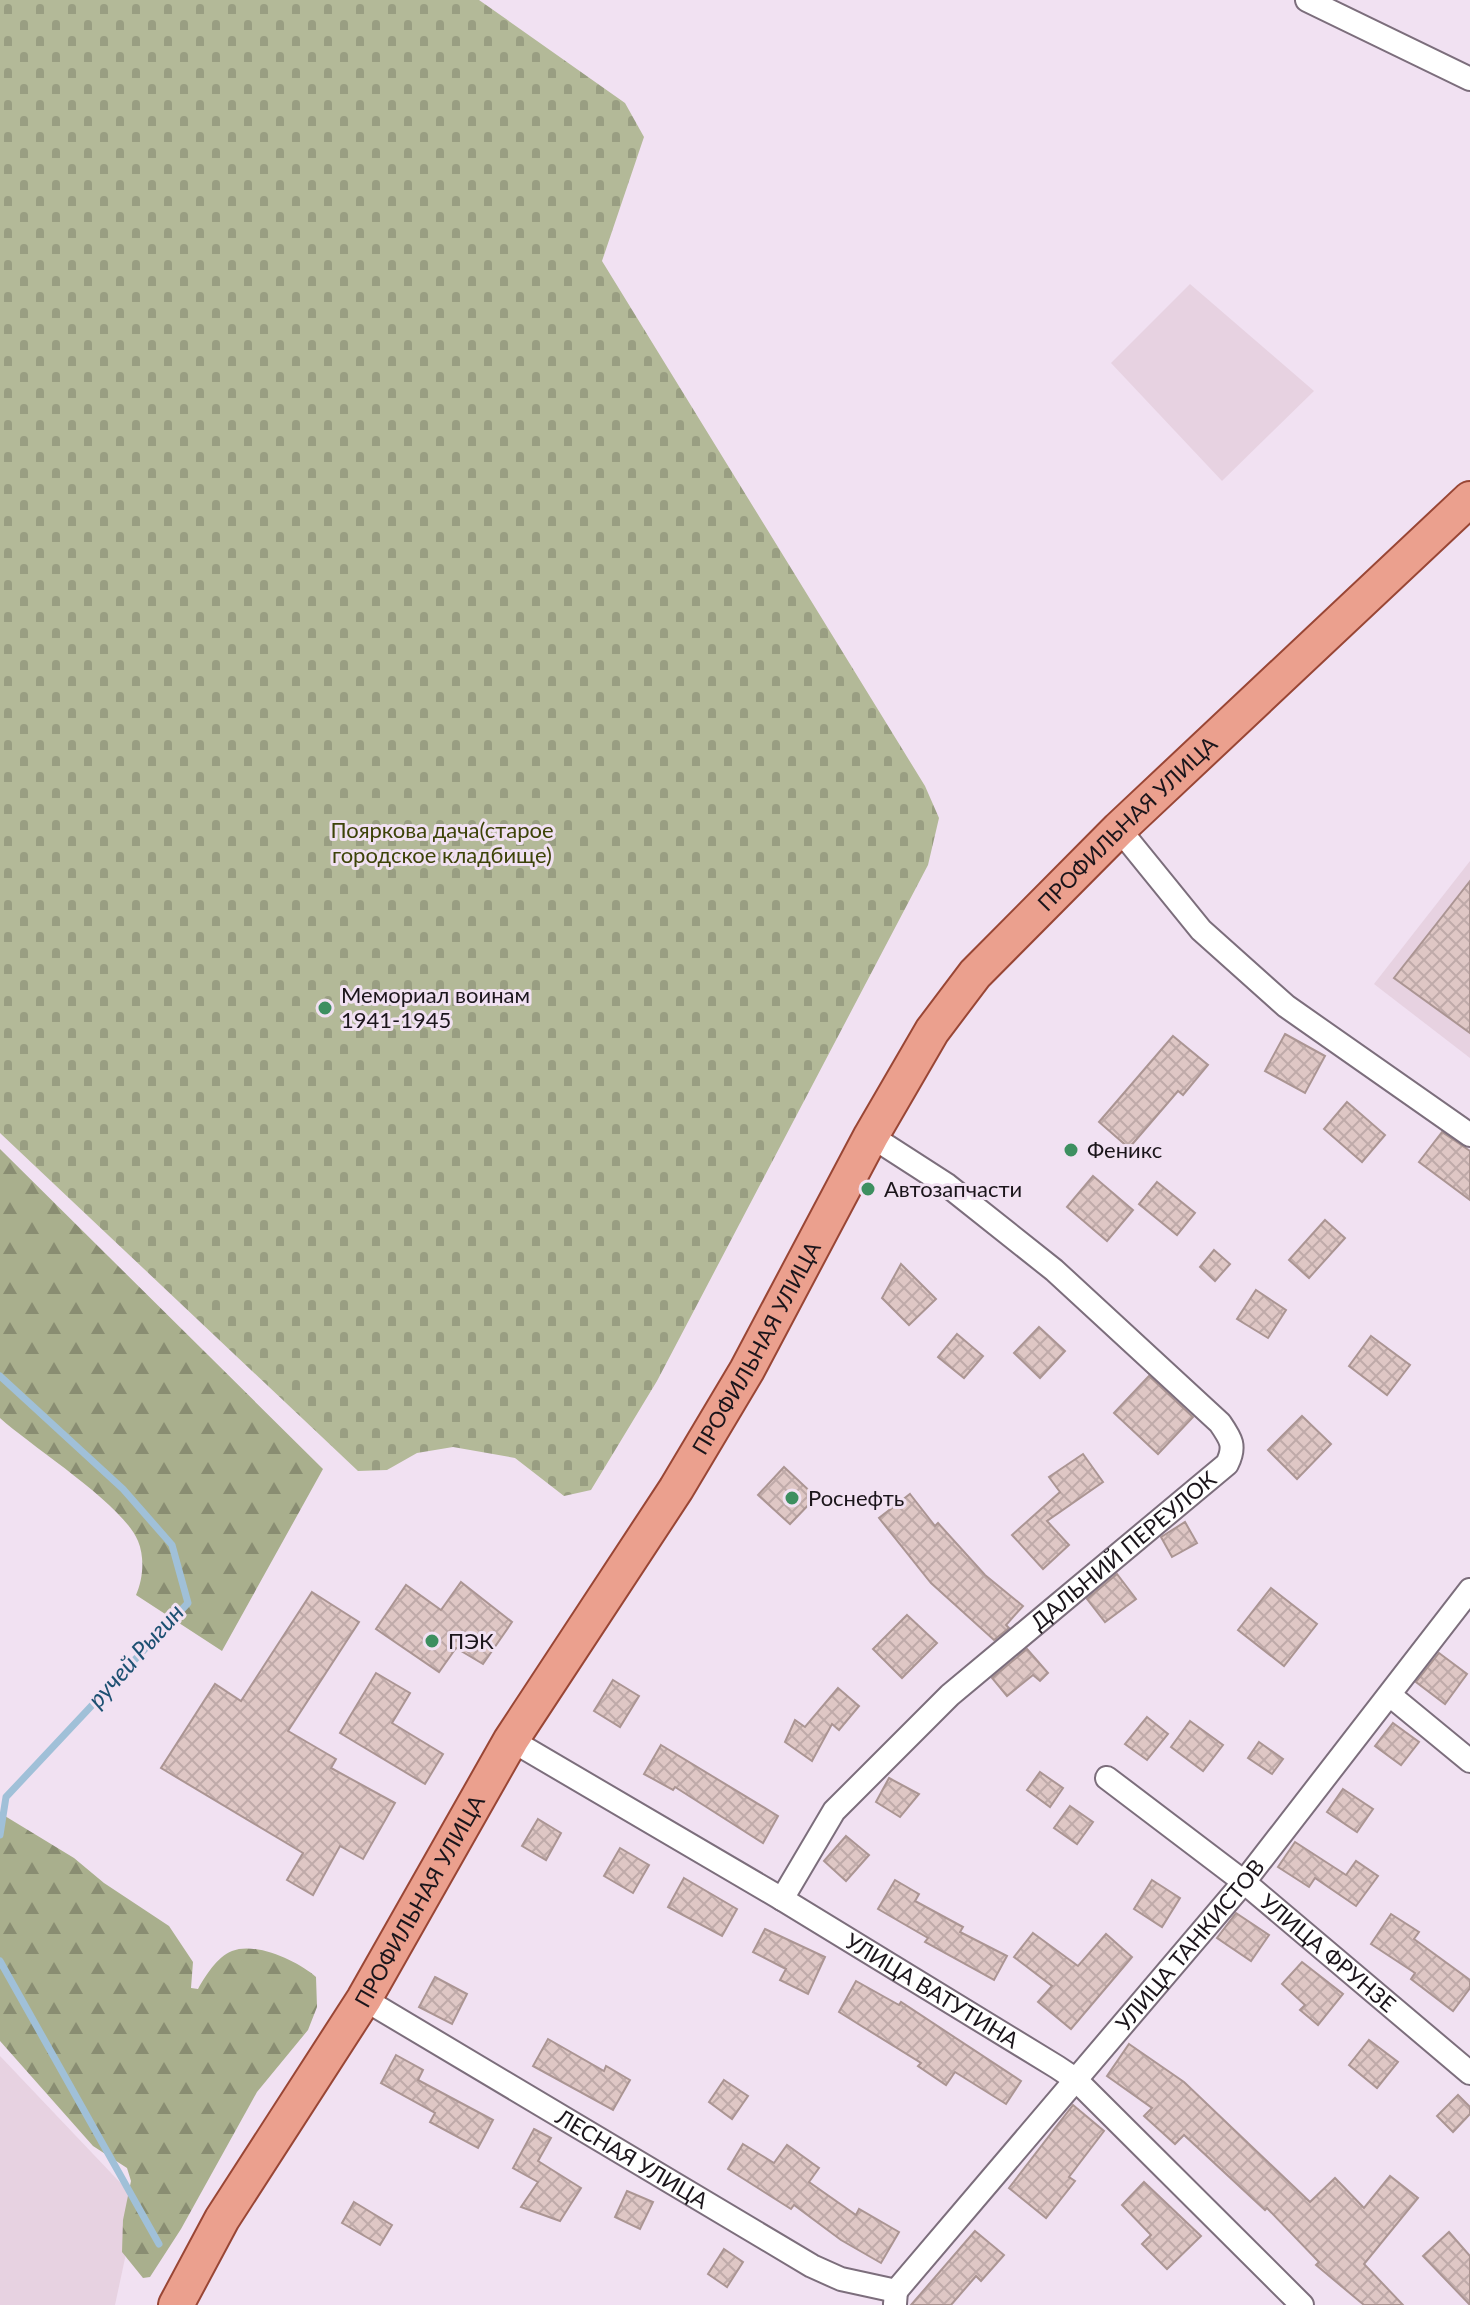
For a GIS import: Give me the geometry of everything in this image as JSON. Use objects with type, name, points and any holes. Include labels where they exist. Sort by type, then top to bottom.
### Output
[{"type":"main road","name":"ПРОФИЛЬНАЯ УЛИЦА","points":[[176,2305],[222,2219],[364,1999],[511,1740],[668,1501],[740,1382],[782,1309],[871,1136],[932,1031],[975,974],[1119,829],[1470,499]]},
{"type":"street","points":[[1307,0],[1470,79]]},
{"type":"street","points":[[1119,829],[1201,930],[1275,997],[1470,1135]]},
{"type":"street","name":"ДАЛЬНИЙ ПЕРЕУЛОК","points":[[782,1899],[834,1811],[950,1695],[1227,1464],[1234,1451],[1232,1441],[1220,1423],[1054,1270],[947,1185],[871,1136]]},
{"type":"street","name":"УЛИЦА ТАНКИСТОВ","points":[[896,2298],[1075,2079],[1244,1882],[1391,1696],[1470,1590]]},
{"type":"street","points":[[1391,1696],[1470,1761]]},
{"type":"street","name":"УЛИЦА ВАТУТИНА","points":[[511,1740],[782,1899],[1075,2079],[1302,2305]]},
{"type":"street","name":"УЛИЦА ФРУНЗЕ","points":[[1107,1778],[1244,1882],[1470,2073]]},
{"type":"street","name":"ЛЕСНАЯ УЛИЦА","points":[[364,1999],[812,2266],[896,2298]]},
{"type":"shaded area","points":[[1190,284],[1314,391],[1222,481],[1111,363]]},
{"type":"shaded area","points":[[1470,861],[1470,1058],[1374,984]]},
{"type":"shaded area","points":[[0,2056],[131,2194],[130,2235],[115,2305],[0,2305]]},
{"type":"green space","name":"Пояркова дача(старое городское кладбище)","points":[[0,0],[479,0],[625,103],[644,137],[602,261],[925,786],[939,818],[928,865],[657,1381],[591,1490],[564,1496],[515,1458],[453,1447],[417,1453],[387,1470],[358,1471],[0,1133]]},
{"type":"green space","points":[[0,1149],[323,1469],[222,1651],[136,1595],[142,1575],[142,1554],[129,1526],[76,1477],[0,1418]]},
{"type":"green space","points":[[0,1813],[74,1858],[104,1883],[169,1926],[193,1962],[191,1988],[198,1989],[221,1958],[242,1949],[277,1955],[316,1977],[317,2007],[308,2030],[257,2092],[181,2229],[150,2277],[143,2278],[122,2252],[123,2220],[131,2181],[127,2168],[93,2146],[0,2041]]},
{"type":"building","points":[[1470,881],[1470,1033],[1394,978]]},
{"type":"building","points":[[1285,1034],[1325,1056],[1305,1093],[1265,1071]]},
{"type":"building","points":[[1173,1036],[1208,1065],[1183,1095],[1178,1091],[1129,1148],[1099,1122]]},
{"type":"building","points":[[1347,1102],[1385,1135],[1362,1162],[1324,1129]]},
{"type":"building","points":[[1442,1132],[1470,1151],[1470,1200],[1419,1162]]},
{"type":"building","points":[[1093,1176],[1133,1210],[1107,1241],[1067,1207]]},
{"type":"building","points":[[1157,1182],[1195,1213],[1177,1235],[1139,1204]]},
{"type":"building","points":[[1325,1220],[1345,1238],[1309,1278],[1289,1260]]},
{"type":"building","points":[[1214,1250],[1230,1264],[1215,1281],[1200,1267]]},
{"type":"building","points":[[901,1264],[936,1299],[909,1325],[882,1298]]},
{"type":"building","points":[[1256,1290],[1286,1310],[1268,1338],[1237,1319]]},
{"type":"building","points":[[1039,1327],[1065,1351],[1040,1378],[1014,1353]]},
{"type":"building","points":[[957,1334],[983,1356],[964,1378],[938,1357]]},
{"type":"building","points":[[1371,1336],[1410,1365],[1387,1395],[1349,1366]]},
{"type":"building","points":[[1149,1376],[1193,1417],[1158,1454],[1114,1413]]},
{"type":"building","points":[[1302,1416],[1331,1444],[1297,1479],[1268,1450]]},
{"type":"building","points":[[1083,1454],[1103,1482],[1047,1521],[1069,1545],[1043,1569],[1012,1535],[1060,1492],[1049,1477]]},
{"type":"building","points":[[784,1467],[816,1497],[790,1524],[758,1495]]},
{"type":"building","points":[[910,1494],[935,1526],[938,1523],[985,1575],[1023,1606],[1006,1625],[1009,1628],[994,1640],[931,1583],[879,1518]]},
{"type":"building","points":[[1185,1522],[1197,1543],[1172,1557],[1161,1537]]},
{"type":"building","points":[[1117,1574],[1136,1599],[1105,1622],[1087,1599]]},
{"type":"building","points":[[461,1582],[512,1622],[483,1664],[456,1648],[439,1672],[376,1629],[406,1585],[441,1610]]},
{"type":"building","points":[[1271,1588],[1317,1624],[1284,1666],[1238,1630]]},
{"type":"building","points":[[312,1592],[359,1622],[288,1731],[336,1759],[331,1768],[395,1803],[363,1859],[340,1846],[313,1895],[287,1880],[303,1853],[161,1768],[215,1684],[241,1701]]},
{"type":"building","points":[[907,1615],[937,1643],[902,1678],[873,1649]]},
{"type":"building","points":[[1027,1649],[1048,1673],[1040,1681],[1033,1675],[1007,1696],[992,1678]]},
{"type":"building","points":[[1439,1653],[1467,1674],[1445,1704],[1416,1682]]},
{"type":"building","points":[[376,1673],[410,1693],[392,1723],[443,1754],[425,1784],[340,1733]]},
{"type":"building","points":[[613,1680],[639,1696],[620,1727],[594,1711]]},
{"type":"building","points":[[838,1688],[859,1706],[839,1730],[832,1724],[812,1761],[785,1742],[795,1720],[805,1727]]},
{"type":"building","points":[[1147,1717],[1168,1734],[1147,1760],[1125,1744]]},
{"type":"building","points":[[1190,1721],[1223,1745],[1203,1771],[1171,1747]]},
{"type":"building","points":[[1393,1723],[1419,1742],[1401,1765],[1375,1746]]},
{"type":"building","points":[[1259,1742],[1283,1759],[1272,1774],[1248,1758]]},
{"type":"building","points":[[661,1745],[778,1816],[763,1843],[675,1787],[673,1790],[644,1774]]},
{"type":"building","points":[[1040,1772],[1063,1788],[1050,1807],[1027,1790]]},
{"type":"building","points":[[889,1778],[919,1794],[900,1817],[876,1802]]},
{"type":"building","points":[[1343,1789],[1373,1809],[1357,1832],[1327,1812]]},
{"type":"building","points":[[1070,1806],[1093,1822],[1077,1844],[1054,1828]]},
{"type":"building","points":[[538,1819],[561,1833],[546,1860],[522,1846]]},
{"type":"building","points":[[846,1836],[869,1855],[846,1881],[824,1861]]},
{"type":"building","points":[[1295,1842],[1346,1875],[1356,1861],[1378,1876],[1356,1906],[1315,1878],[1309,1887],[1278,1867]]},
{"type":"building","points":[[620,1848],[649,1865],[633,1893],[604,1876]]},
{"type":"building","points":[[684,1878],[737,1909],[722,1936],[668,1907]]},
{"type":"building","points":[[895,1880],[919,1894],[915,1901],[963,1927],[960,1932],[1007,1956],[994,1980],[925,1942],[928,1938],[878,1909]]},
{"type":"building","points":[[1152,1880],[1180,1898],[1162,1927],[1134,1909]]},
{"type":"building","points":[[1236,1913],[1269,1935],[1251,1961],[1217,1938]]},
{"type":"building","points":[[1391,1914],[1419,1932],[1414,1939],[1470,1980],[1470,1988],[1453,2011],[1411,1979],[1415,1973],[1371,1944]]},
{"type":"building","points":[[765,1929],[825,1957],[808,1994],[780,1980],[786,1969],[753,1952]]},
{"type":"building","points":[[1033,1933],[1078,1966],[1106,1934],[1132,1957],[1071,2029],[1038,2002],[1052,1986],[1014,1957]]},
{"type":"building","points":[[1302,1962],[1343,1994],[1318,2025],[1300,2010],[1305,2005],[1282,1984]]},
{"type":"building","points":[[435,1977],[467,1994],[452,2024],[419,2007]]},
{"type":"building","points":[[856,1981],[899,2005],[901,2002],[1021,2081],[1006,2104],[955,2072],[946,2085],[918,2066],[921,2063],[839,2012]]},
{"type":"building","points":[[548,2039],[604,2071],[606,2066],[630,2080],[613,2110],[533,2066]]},
{"type":"building","points":[[1369,2040],[1398,2062],[1377,2088],[1349,2065]]},
{"type":"building","points":[[1129,2044],[1184,2082],[1310,2202],[1335,2178],[1364,2208],[1390,2176],[1418,2198],[1364,2264],[1403,2305],[1364,2305],[1316,2265],[1319,2262],[1267,2208],[1265,2210],[1184,2135],[1175,2144],[1144,2116],[1152,2108],[1107,2076]]},
{"type":"building","points":[[396,2055],[423,2070],[418,2080],[493,2120],[478,2148],[430,2122],[435,2113],[381,2083]]},
{"type":"building","points":[[724,2080],[748,2096],[732,2119],[709,2102]]},
{"type":"building","points":[[1458,2095],[1470,2107],[1470,2114],[1453,2132],[1437,2116]]},
{"type":"building","points":[[1073,2105],[1104,2131],[1069,2177],[1075,2181],[1046,2218],[1009,2188]]},
{"type":"building","points":[[534,2129],[551,2138],[538,2161],[581,2188],[560,2221],[521,2207],[538,2182],[513,2168]]},
{"type":"building","points":[[743,2144],[774,2163],[787,2145],[819,2168],[809,2182],[856,2215],[859,2209],[899,2232],[881,2263],[841,2240],[794,2205],[791,2209],[728,2169]]},
{"type":"building","points":[[1144,2182],[1201,2236],[1167,2269],[1142,2244],[1151,2235],[1122,2205]]},
{"type":"building","points":[[627,2191],[653,2202],[640,2229],[615,2217]]},
{"type":"building","points":[[354,2202],[392,2225],[380,2245],[342,2223]]},
{"type":"building","points":[[975,2231],[1004,2255],[981,2281],[976,2276],[951,2305],[911,2305]]},
{"type":"building","points":[[1449,2232],[1470,2256],[1470,2305],[1423,2256]]},
{"type":"building","points":[[724,2249],[743,2262],[727,2287],[708,2274]]},
{"type":"waterway","name":"ручей Рыгин","points":[[0,1376],[123,1489],[172,1545],[188,1603],[6,1797],[0,1835]]},
{"type":"waterway","name":"ручей Рыгин","points":[[0,1961],[159,2244]]},
{"type":"place","name":"Мемориал воинам 1941-1945","points":[[325,1008]]},
{"type":"place","name":"Феникс","points":[[1071,1150]]},
{"type":"place","name":"Автозапчасти","points":[[868,1189]]},
{"type":"place","name":"Роснефть","points":[[792,1498]]},
{"type":"place","name":"ПЭК","points":[[432,1641]]}]
